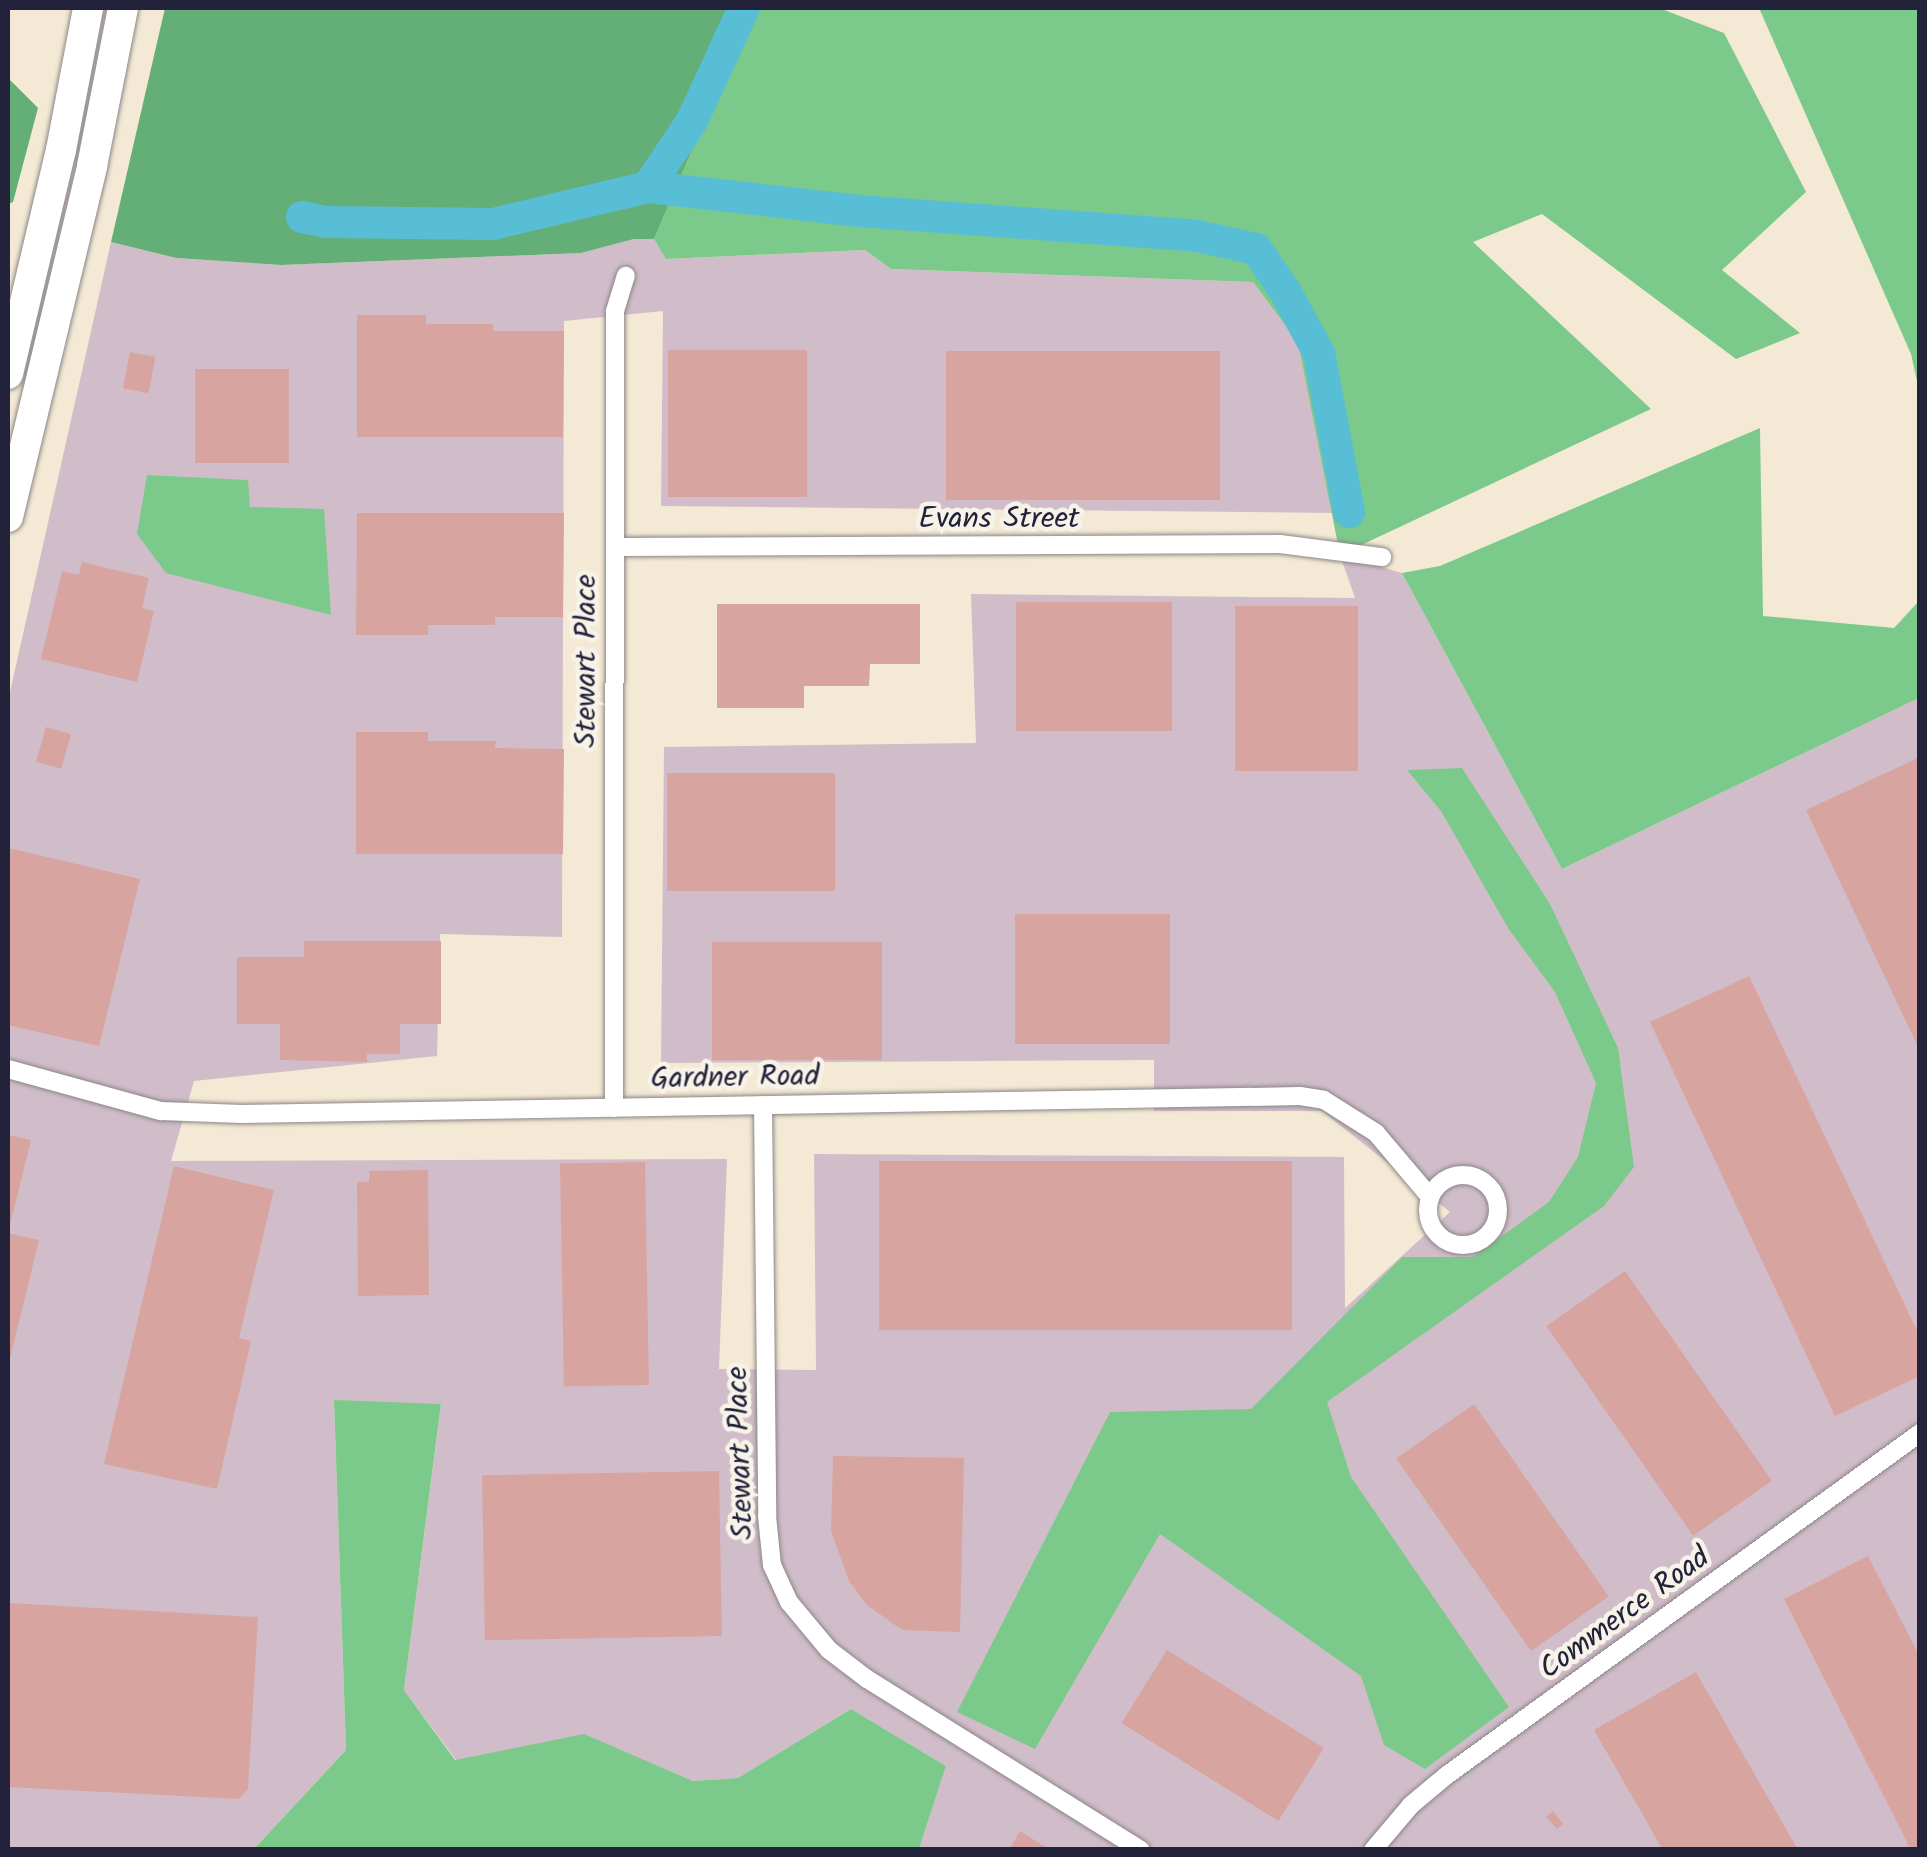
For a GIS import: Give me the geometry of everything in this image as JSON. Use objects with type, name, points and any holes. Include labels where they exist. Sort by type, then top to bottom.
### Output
[{"type":"highway","points":[[8,374],[61,150],[88,8]]},
{"type":"highway","points":[[8,516],[92,166],[123,8]]},
{"type":"street","name":"Stewart Place","points":[[614,1108],[614,310],[626,276]]},
{"type":"street","name":"Evans Street","points":[[614,547],[1280,544],[1382,556]]},
{"type":"street","name":"Gardner Road","points":[[8,1068],[161,1111],[242,1114],[1300,1096],[1324,1100],[1376,1132],[1430,1196]]},
{"type":"street","name":"Stewart Place","points":[[763,1105],[767,1516],[772,1565],[788,1602],[829,1650],[868,1679],[1141,1850]]},
{"type":"street","points":[[1453,1176],[1478,1178],[1498,1203],[1495,1226],[1476,1244],[1454,1245],[1444,1240],[1429,1221],[1430,1196],[1453,1176]]},
{"type":"street","name":"Commerce Road","points":[[1373,1850],[1412,1805],[1447,1774],[1920,1433]]},
{"type":"shaded area","points":[[634,239],[654,239],[667,259],[865,250],[891,269],[1253,282],[1298,341],[1333,513],[661,506],[663,311],[564,321],[562,937],[440,934],[437,1056],[194,1081],[171,1161],[727,1159],[719,1369],[816,1370],[814,1154],[1344,1157],[1345,1308],[1450,1212],[1322,1111],[1154,1111],[1154,1060],[661,1063],[664,747],[976,743],[971,594],[1355,598],[1340,555],[1402,573],[1562,869],[1919,698],[1919,1849],[919,1849],[946,1766],[851,1709],[738,1778],[693,1781],[584,1735],[456,1760],[404,1690],[441,1405],[334,1401],[346,1750],[254,1849],[8,1850],[8,701],[111,242],[176,258],[281,265],[581,253]]},
{"type":"green space","points":[[165,8],[753,8],[654,239],[634,239],[581,253],[281,265],[176,258],[111,242]]},
{"type":"green space","points":[[753,8],[1659,8],[1724,33],[1806,192],[1722,270],[1800,333],[1736,359],[1542,214],[1473,242],[1651,409],[1340,555],[1298,342],[1253,282],[891,269],[865,250],[666,259],[654,239]]},
{"type":"green space","points":[[1759,8],[1919,8],[1919,390],[1911,354]]},
{"type":"green space","points":[[8,78],[38,108],[13,202],[8,204]]},
{"type":"green space","points":[[1760,428],[1763,616],[1894,628],[1919,601],[1919,698],[1562,869],[1402,573],[1440,566]]},
{"type":"green space","points":[[147,475],[248,480],[250,507],[324,509],[331,615],[166,573],[137,534]]},
{"type":"green space","points":[[1462,768],[1550,904],[1618,1048],[1634,1167],[1604,1206],[1327,1402],[1351,1477],[1509,1707],[1425,1769],[1384,1745],[1361,1676],[1160,1534],[1035,1749],[957,1712],[1110,1412],[1251,1409],[1402,1257],[1473,1257],[1549,1202],[1578,1157],[1596,1083],[1555,992],[1508,928],[1441,811],[1407,770]]},
{"type":"green space","points":[[334,1400],[441,1404],[404,1690],[455,1760],[584,1734],[693,1781],[738,1778],[851,1709],[946,1766],[919,1849],[254,1849],[346,1750]]},
{"type":"building","points":[[357,315],[426,315],[426,324],[493,324],[493,331],[564,331],[563,437],[357,437]]},
{"type":"building","points":[[668,350],[807,350],[807,497],[668,497]]},
{"type":"building","points":[[946,351],[1220,351],[1220,500],[946,500]]},
{"type":"building","points":[[130,352],[156,357],[148,393],[123,388]]},
{"type":"building","points":[[195,369],[289,369],[289,463],[195,463]]},
{"type":"building","points":[[357,513],[564,513],[563,617],[495,617],[495,625],[428,625],[428,635],[356,635]]},
{"type":"building","points":[[82,562],[149,578],[142,608],[154,611],[137,682],[41,659],[62,571],[79,575]]},
{"type":"building","points":[[1016,602],[1172,602],[1172,731],[1016,731]]},
{"type":"building","points":[[717,604],[920,604],[920,664],[870,664],[869,686],[804,686],[804,708],[717,708]]},
{"type":"building","points":[[1235,606],[1358,606],[1358,771],[1235,771]]},
{"type":"building","points":[[46,727],[71,734],[61,769],[36,762]]},
{"type":"building","points":[[356,732],[428,732],[428,741],[496,741],[495,748],[564,749],[563,854],[356,854]]},
{"type":"building","points":[[1920,757],[1920,1051],[1806,810]]},
{"type":"building","points":[[667,773],[835,773],[835,891],[667,891]]},
{"type":"building","points":[[8,850],[140,879],[99,1046],[8,1025]]},
{"type":"building","points":[[1015,914],[1170,914],[1170,1044],[1015,1044]]},
{"type":"building","points":[[304,941],[441,941],[441,1024],[400,1024],[400,1054],[367,1054],[367,1062],[280,1060],[280,1024],[237,1024],[237,957],[304,957]]},
{"type":"building","points":[[712,942],[882,942],[882,1060],[712,1060]]},
{"type":"building","points":[[1749,976],[1920,1337],[1920,1376],[1835,1416],[1650,1022]]},
{"type":"building","points":[[8,1135],[31,1140],[9,1229],[8,1229]]},
{"type":"building","points":[[879,1161],[1292,1161],[1292,1330],[879,1330]]},
{"type":"building","points":[[645,1162],[649,1385],[564,1386],[560,1163]]},
{"type":"building","points":[[174,1166],[274,1190],[239,1338],[251,1341],[217,1489],[104,1464]]},
{"type":"building","points":[[428,1170],[429,1295],[358,1296],[357,1182],[369,1182],[369,1171]]},
{"type":"building","points":[[8,1233],[39,1240],[9,1363],[8,1363]]},
{"type":"building","points":[[1625,1271],[1772,1481],[1693,1536],[1546,1326]]},
{"type":"building","points":[[1474,1404],[1609,1597],[1531,1651],[1396,1458]]},
{"type":"building","points":[[833,1456],[964,1458],[960,1632],[902,1630],[867,1605],[849,1581],[831,1531]]},
{"type":"building","points":[[719,1471],[722,1636],[485,1640],[482,1475]]},
{"type":"building","points":[[1868,1556],[1920,1657],[1920,1850],[1911,1850],[1784,1599]]},
{"type":"building","points":[[8,1603],[258,1617],[248,1789],[239,1799],[8,1787]]},
{"type":"building","points":[[1167,1650],[1324,1748],[1278,1821],[1121,1723]]},
{"type":"building","points":[[1696,1672],[1798,1850],[1663,1850],[1594,1730]]},
{"type":"building","points":[[1553,1811],[1563,1824],[1557,1829],[1546,1817]]},
{"type":"building","points":[[1020,1831],[1050,1850],[1009,1850]]},
{"type":"waterway","points":[[744,8],[692,121],[648,187],[859,211],[1197,236],[1256,249],[1285,291],[1319,353],[1349,512]]},
{"type":"waterway","points":[[302,217],[326,222],[493,224],[648,187]]}]
